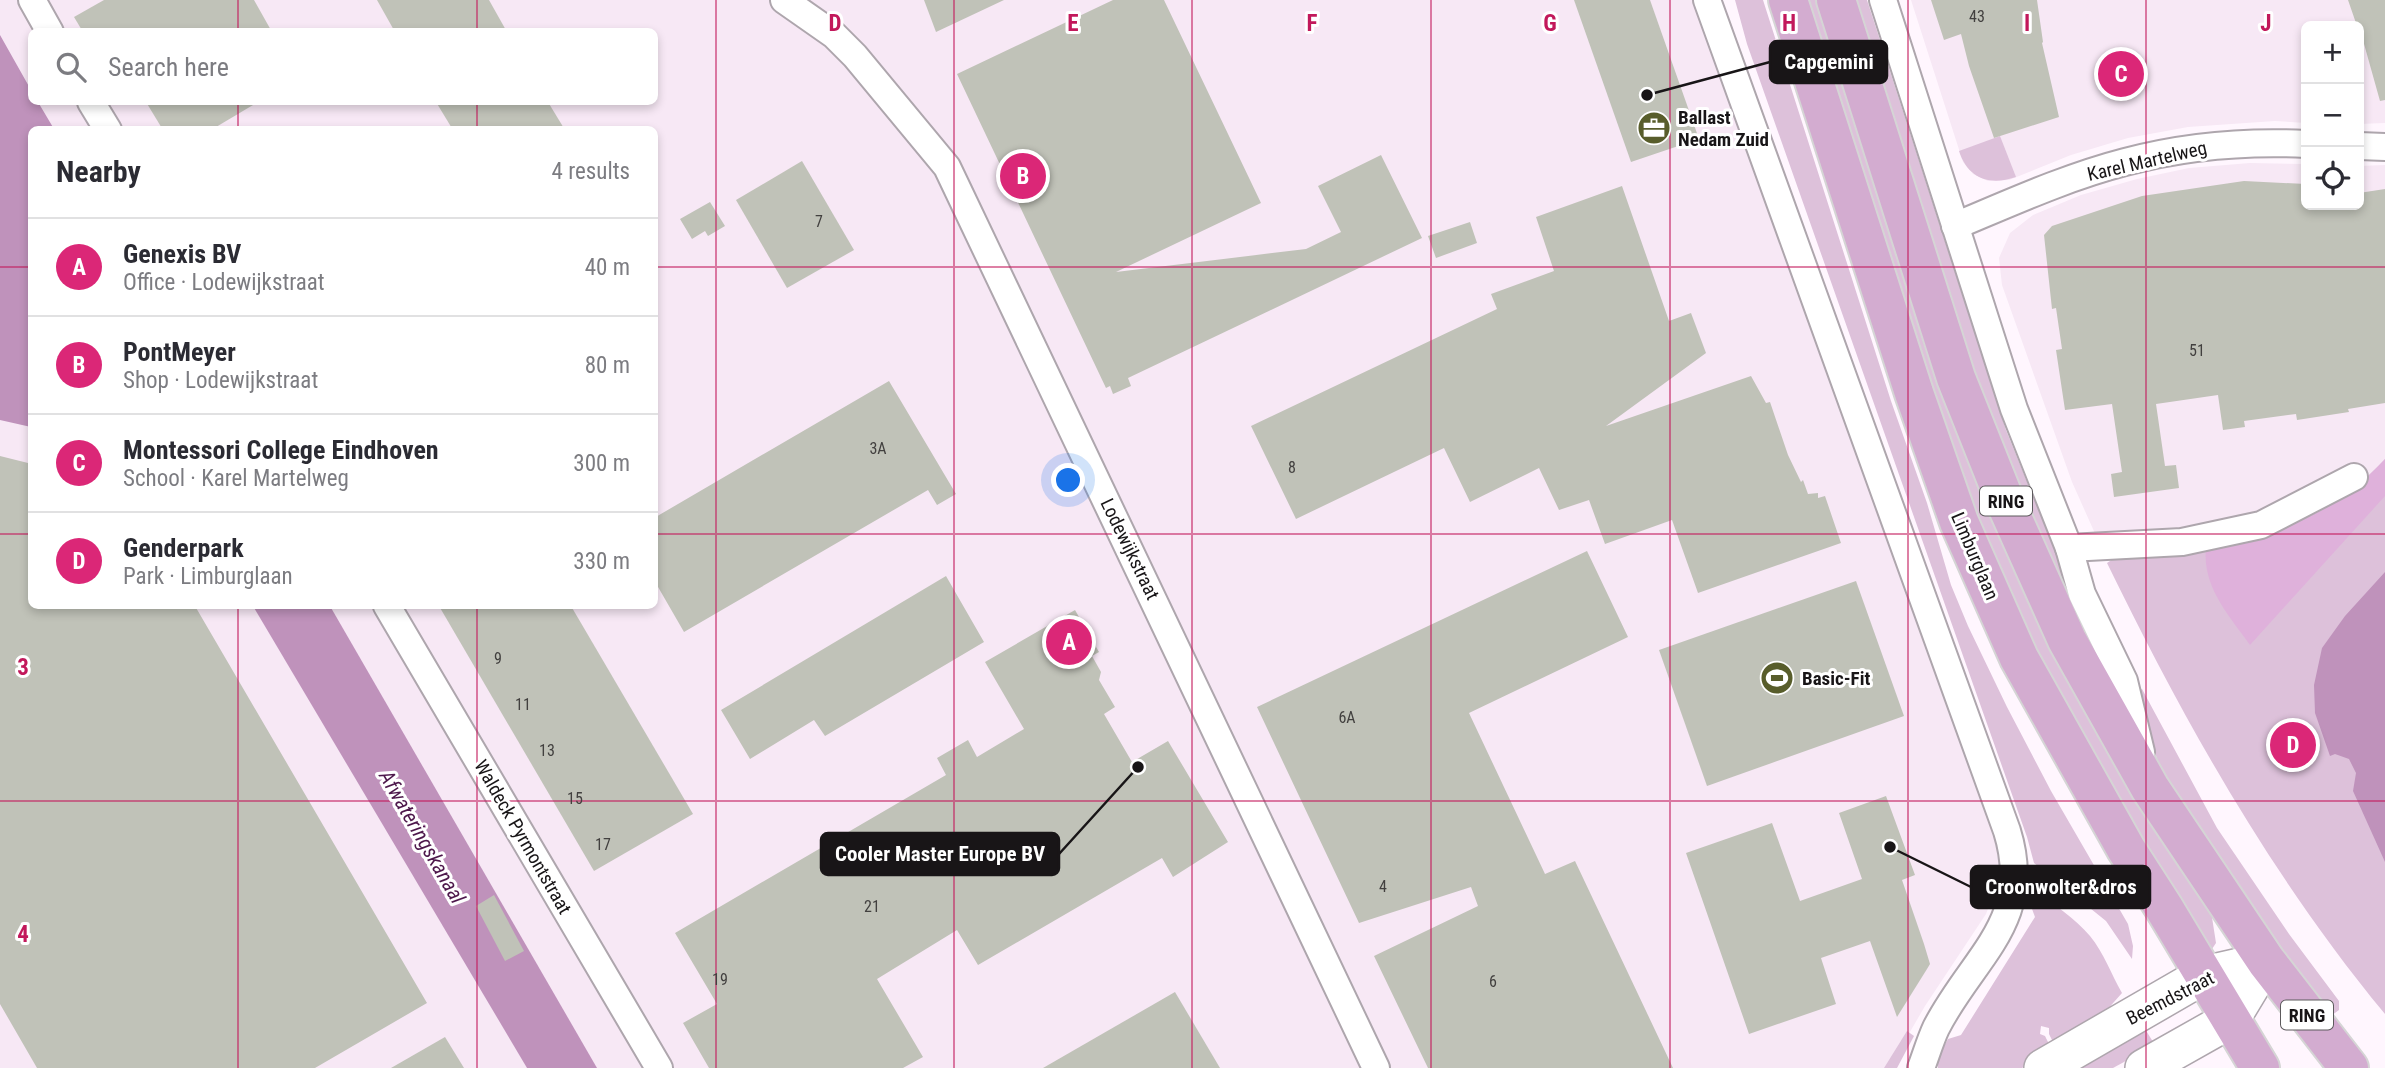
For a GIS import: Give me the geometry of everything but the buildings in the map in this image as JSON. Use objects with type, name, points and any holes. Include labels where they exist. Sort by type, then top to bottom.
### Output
[{"type":"main road","name":"Limburglaan","points":[[1788,0],[1910,380],[1959,522],[2020,658],[2126,849],[2260,1068]]},
{"type":"main road","name":"RING","points":[[1836,0],[1956,378],[2007,506],[2067,640],[2150,788],[2266,961],[2349,1068]]},
{"type":"main road","name":"Beemdstraat","points":[[2043,1068],[2204,975],[2266,961]]},
{"type":"main road","name":"Beemdstraat","points":[[2144,1068],[2231,1019],[2266,961]]},
{"type":"street","points":[[32,0],[48,28]]},
{"type":"street","name":"Lodewijkstraat","points":[[784,0],[834,35],[855,55],[947,167],[1376,1068]]},
{"type":"street","points":[[1707,0],[2007,831],[2015,860],[2012,902],[2004,920],[1993,942],[1936,1028],[1921,1068]]},
{"type":"street","points":[[1883,0],[2014,409],[2069,548],[2082,594],[2124,681],[2150,788]]},
{"type":"street","points":[[93,105],[106,126]]},
{"type":"street","name":"Karel Martelweg","points":[[1955,226],[2124,162],[2210,146],[2256,142],[2301,144]]},
{"type":"street","points":[[2364,146],[2385,147]]},
{"type":"street","points":[[2069,548],[2182,542],[2261,525],[2354,477]]},
{"type":"street","name":"Waldeck Pyrmontstraat","points":[[389,609],[659,1068]]},
{"type":"shaded area","points":[[0,0],[1694,0],[2008,802],[2012,846],[1986,914],[1925,1006],[1889,1068],[0,1068]]},
{"type":"shaded area","points":[[1735,0],[1763,0],[1891,401],[1927,503],[1951,585],[2007,707],[2051,791],[2128,924],[2133,946],[2132,959],[2106,921],[2034,863],[1747,44]]},
{"type":"shaded area","points":[[1806,0],[1821,0],[1911,283],[2211,911],[2216,943],[2212,949],[2204,948],[2044,668],[1987,540],[1949,447]]},
{"type":"shaded area","points":[[1851,0],[1867,0],[2006,430],[2058,558],[2109,667],[2086,643],[1993,436]]},
{"type":"shaded area","points":[[1911,0],[2385,0],[2385,123],[2364,124],[2364,21],[2301,21],[2301,123],[2275,121],[2188,127],[2128,138],[2071,155],[2009,180],[1988,181],[1973,174],[1963,162]]},
{"type":"shaded area","points":[[2000,136],[2016,177],[1997,181],[1981,178],[1968,168],[1959,151]]},
{"type":"shaded area","points":[[2250,163],[2301,164],[2301,210],[2364,210],[2364,166],[2385,165],[2385,459],[2345,497],[2292,525],[2277,530],[2106,558],[2072,482],[2002,285],[1999,258],[2010,233],[2033,215],[2081,195],[2189,168]]},
{"type":"shaded area","points":[[2385,459],[2385,1014],[2304,908],[2232,797],[2167,682],[2107,563],[2113,559],[2277,530],[2308,518],[2336,502]]},
{"type":"shaded area","points":[[2385,459],[2385,496],[2250,645],[2213,588],[2208,575],[2206,548],[2282,528],[2324,509],[2364,480]]},
{"type":"shaded area","points":[[2142,689],[2217,828],[2289,934],[2339,1001],[2339,1010],[2328,1018],[2161,773],[2137,691]]},
{"type":"shaded area","points":[[2034,890],[2071,917],[2090,936],[2122,993],[2106,1011],[2056,1048],[2049,1028],[2041,1026],[2040,1034],[2045,1036],[2052,1050],[2022,1068],[1938,1068],[1938,1057],[1948,1039],[1961,1035],[2035,917],[2029,901]]},
{"type":"shaded area","points":[[2145,1029],[2155,1045],[2113,1068],[2070,1068]]},
{"type":"shaded area","points":[[1907,1031],[1914,1036],[1897,1068],[1884,1068]]},
{"type":"water","points":[[0,35],[28,85],[28,105],[40,105],[52,126],[28,126],[28,426],[0,420]]},
{"type":"water","points":[[2385,572],[2385,862],[2353,791],[2356,773],[2349,759],[2335,754],[2330,756],[2315,713],[2314,685],[2322,648],[2345,616]]},
{"type":"water","name":"Afwateringskanaal","points":[[255,609],[332,609],[597,1068],[527,1068]]},
{"type":"place","name":"Montessori College Eindhoven","points":[[2121,74]]},
{"type":"place","name":"Capgemini","points":[[1647,95]]},
{"type":"place","name":"Ballast Nedam Zuid","points":[[1654,128]]},
{"type":"place","name":"PontMeyer","points":[[1023,176]]},
{"type":"place","name":"Genexis BV","points":[[1069,642]]},
{"type":"place","name":"Basic-Fit","points":[[1777,678]]},
{"type":"place","name":"Genderpark","points":[[2293,745]]},
{"type":"place","name":"Cooler Master Europe BV","points":[[1138,767]]},
{"type":"place","name":"Croonwolter&dros","points":[[1890,847]]}]
